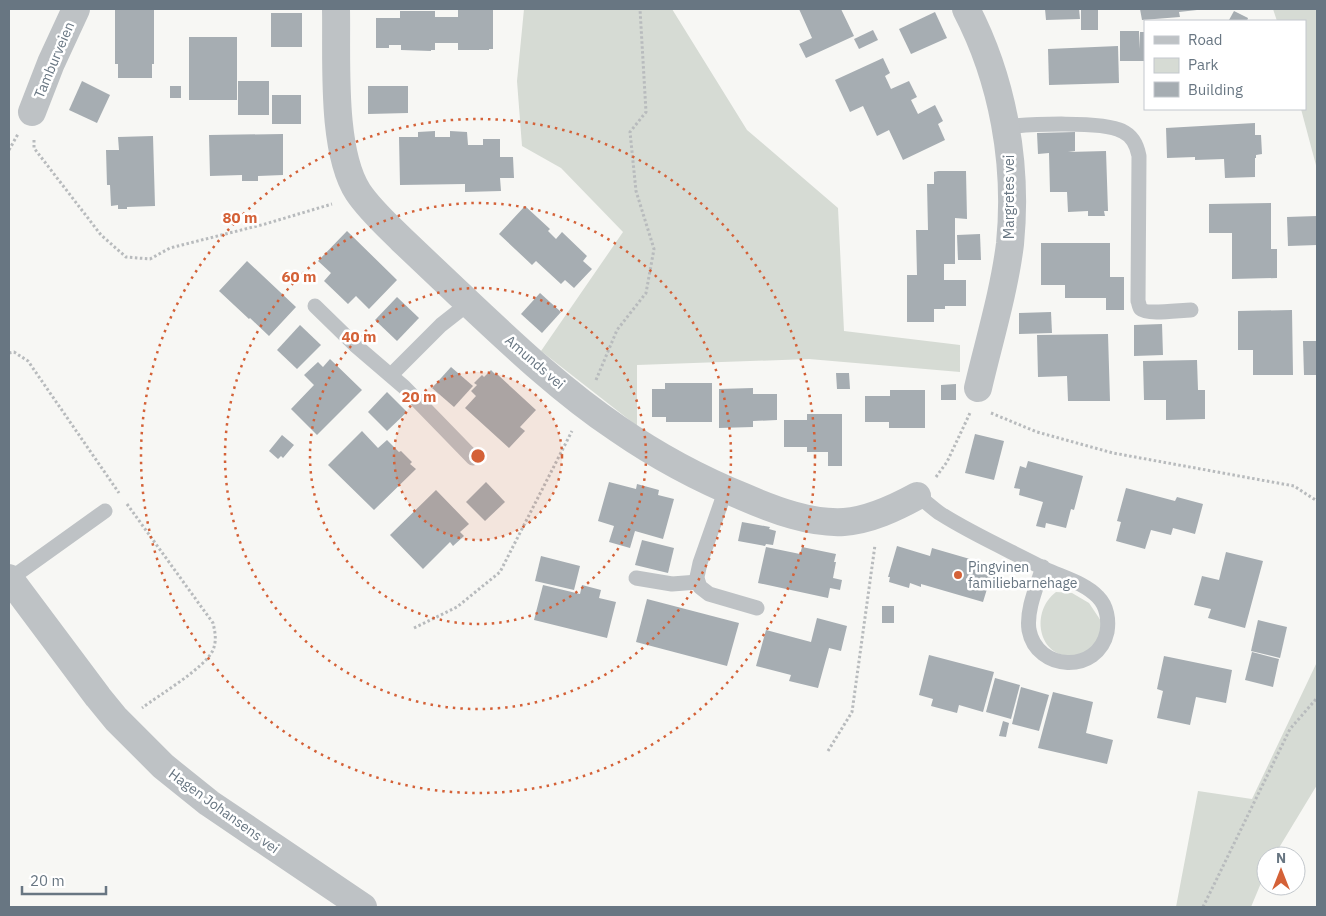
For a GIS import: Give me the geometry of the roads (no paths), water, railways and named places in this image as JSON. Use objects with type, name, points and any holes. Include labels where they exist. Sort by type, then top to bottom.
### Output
[{"type":"street","name":"Tamburveien","points":[[32,112],[51,63],[76,9]]},
{"type":"street","name":"Amunds vei","points":[[336,9],[337,95],[343,154],[348,171],[358,192],[379,218],[469,303],[585,406],[619,430],[671,462],[726,489],[772,509],[794,516],[831,521],[859,520],[898,506],[917,496]]},
{"type":"street","name":"Margretes vei","points":[[966,9],[992,71],[1006,127],[1012,196],[1010,244],[1004,278],[975,397]]},
{"type":"street","name":"Hagen Johansens vei","points":[[9,579],[92,690],[121,724],[184,784],[239,824],[363,907]]},
{"type":"lane","points":[[1006,127],[1036,125],[1110,126],[1128,134],[1137,146],[1139,156],[1138,301],[1140,308],[1153,312],[1191,310]]},
{"type":"lane","points":[[391,376],[441,325],[469,303]]},
{"type":"lane","points":[[315,306],[356,346],[391,376],[473,458]]},
{"type":"lane","points":[[726,489],[700,563],[698,582],[700,588],[709,594],[757,608]]},
{"type":"lane","points":[[917,496],[960,525],[1081,585],[1098,596],[1103,603],[1108,618],[1106,634],[1095,654],[1077,662],[1065,663],[1054,661],[1041,653],[1035,646],[1029,623],[1030,611],[1043,567]]},
{"type":"lane","points":[[9,579],[105,512]]},
{"type":"lane","points":[[636,578],[672,584],[698,582]]},
{"type":"place","name":"Pingvinen familiebarnehage","points":[[958,575]]}]
